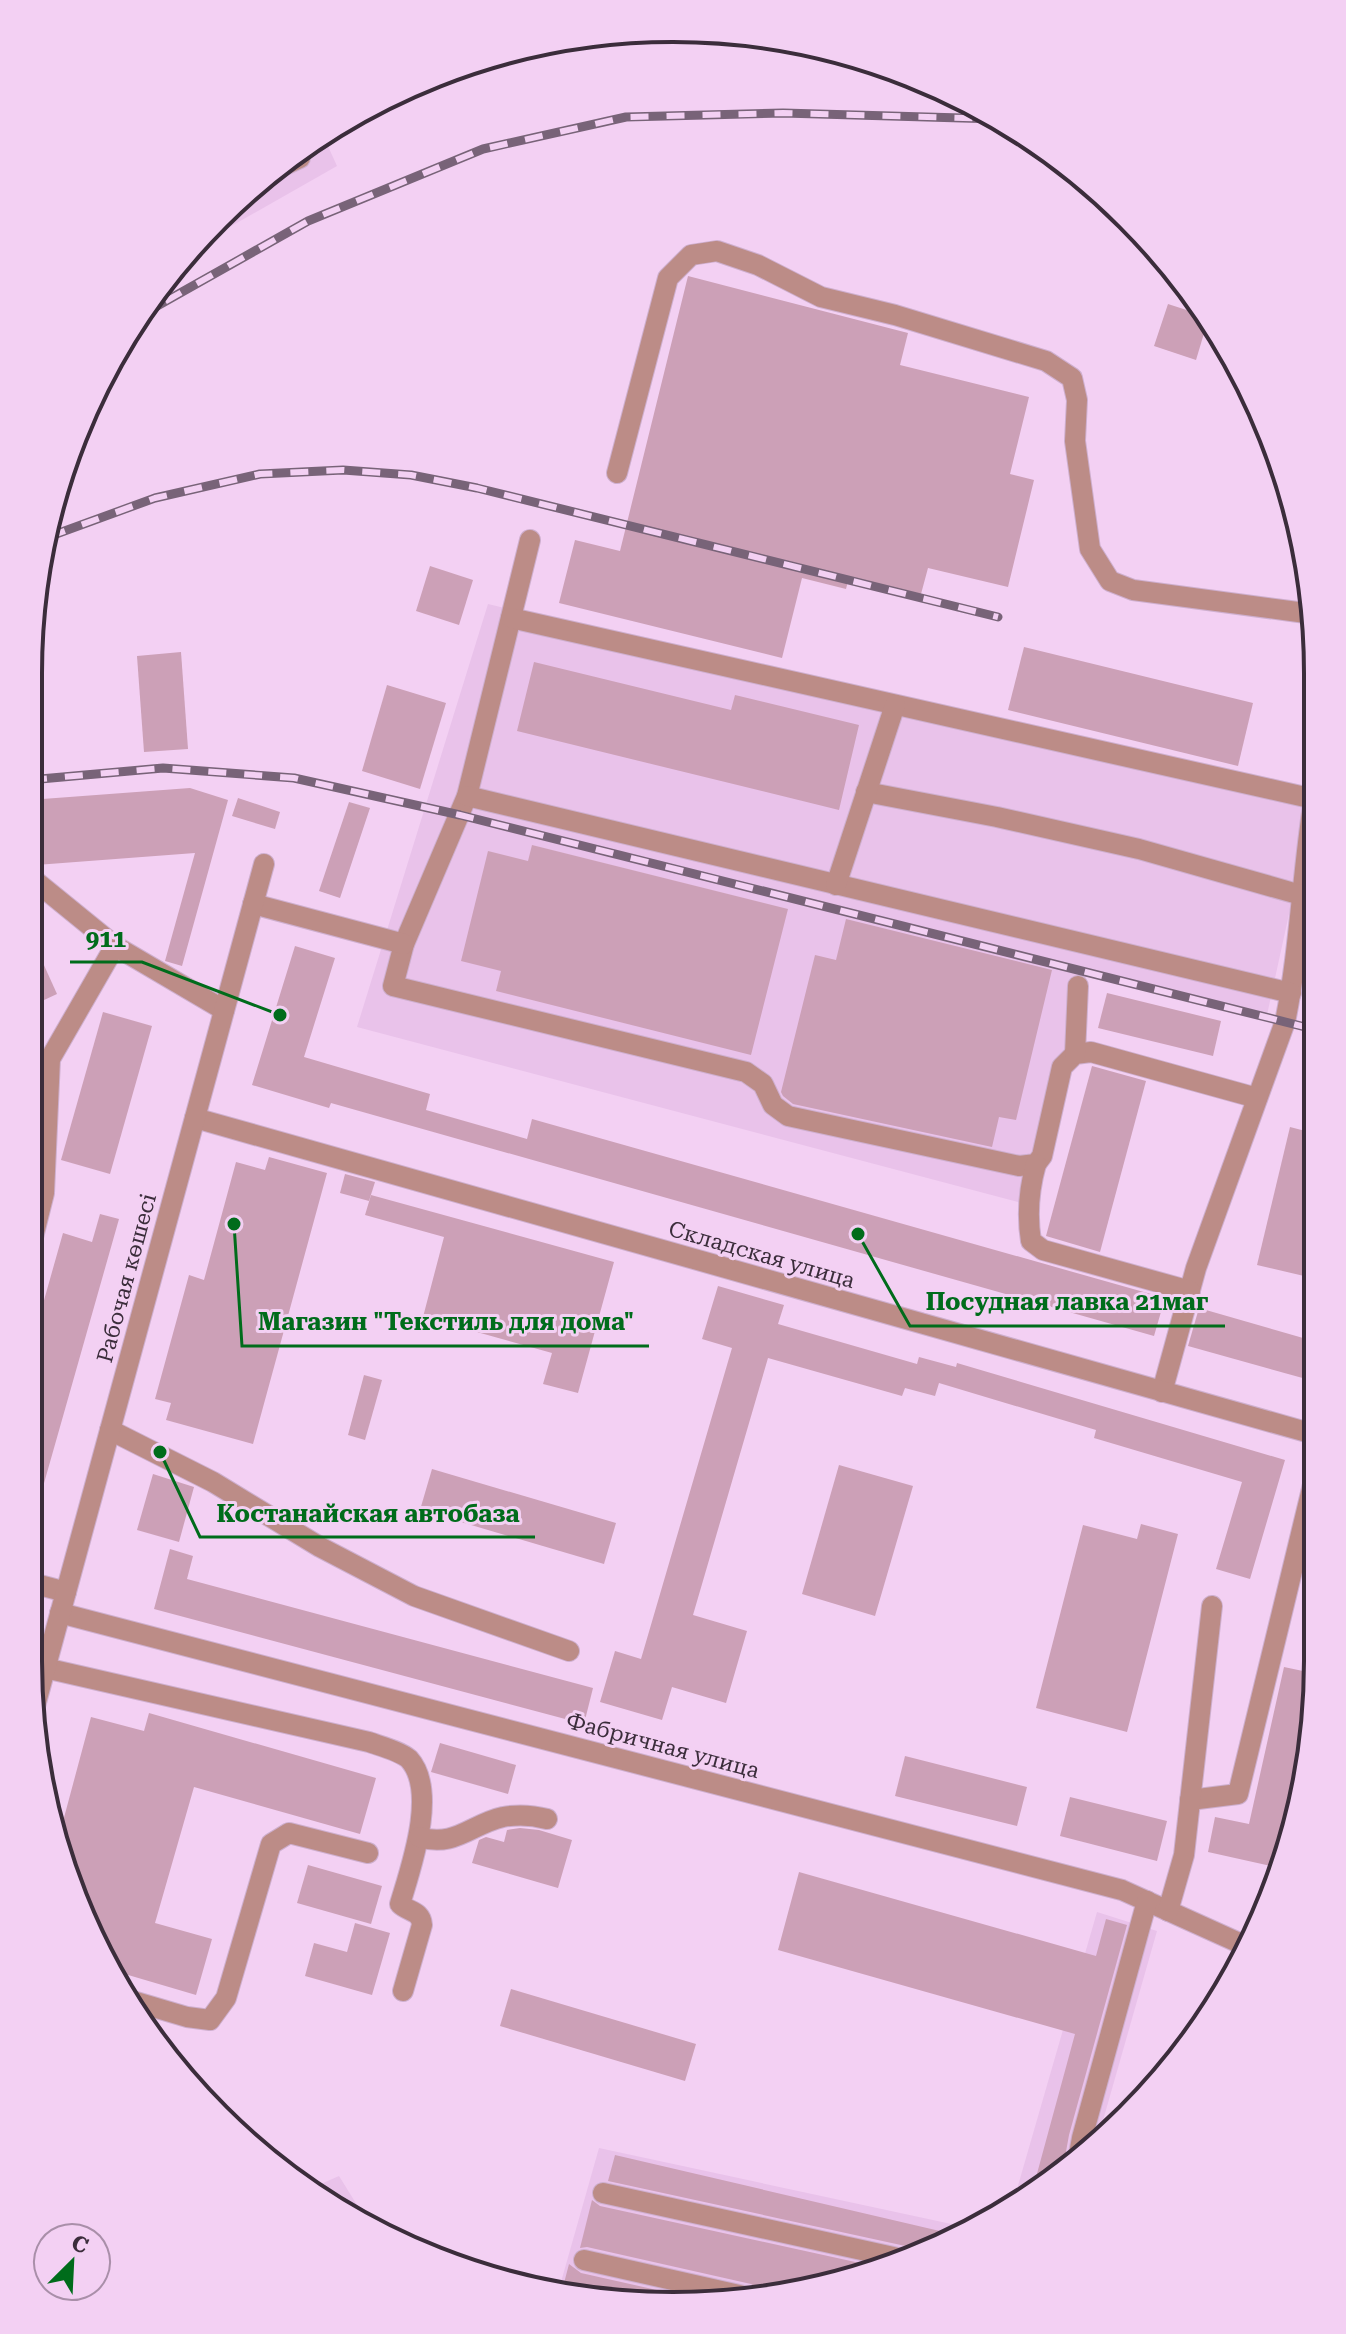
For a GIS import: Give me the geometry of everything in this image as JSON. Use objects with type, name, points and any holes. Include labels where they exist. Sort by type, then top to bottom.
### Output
[{"type":"street","points":[[617,473],[668,278],[691,255],[717,251],[758,265],[821,297],[895,315],[1046,361],[1072,378],[1077,400],[1075,441],[1090,549],[1110,581],[1133,590],[1301,612]]},
{"type":"street","points":[[530,540],[467,796],[404,944],[393,986],[746,1072],[763,1084],[773,1105],[788,1116],[1019,1166],[1036,1164]]},
{"type":"street","points":[[511,618],[895,705],[1304,792]]},
{"type":"street","points":[[836,885],[895,705]]},
{"type":"street","points":[[866,792],[1139,849],[1301,895]]},
{"type":"street","points":[[467,796],[1291,993]]},
{"type":"street","name":"Рабочая көшесі","points":[[42,1678],[264,864]]},
{"type":"street","points":[[1162,1392],[1196,1268],[1285,1022],[1304,884]]},
{"type":"street","points":[[42,887],[115,946],[224,1010]]},
{"type":"street","points":[[253,904],[404,944]]},
{"type":"street","points":[[42,1137],[50,1059],[115,946]]},
{"type":"street","points":[[1075,1054],[1078,986]]},
{"type":"street","points":[[1190,1291],[1043,1250],[1031,1241],[1028,1226],[1030,1192],[1036,1164],[1042,1156],[1062,1067],[1075,1054],[1091,1052],[1257,1098]]},
{"type":"street","name":"Складская улица","points":[[195,1118],[1304,1431]]},
{"type":"street","points":[[110,1430],[213,1482],[320,1547],[414,1596],[569,1651]]},
{"type":"street","points":[[1190,1800],[1238,1794],[1304,1522]]},
{"type":"street","points":[[42,1586],[66,1592]]},
{"type":"street","points":[[1168,1911],[1184,1855],[1212,1606]]},
{"type":"street","name":"Фабричная улица","points":[[60,1613],[1122,1890],[1238,1942]]},
{"type":"street","points":[[45,1668],[369,1742],[407,1757],[421,1780],[419,1837],[400,1904],[414,1911],[422,1920],[403,1991]]},
{"type":"street","points":[[419,1837],[443,1841],[501,1817],[528,1814],[547,1819]]},
{"type":"street","points":[[143,2004],[187,2017],[210,2020],[226,1998],[271,1844],[289,1833],[368,1853]]},
{"type":"street","points":[[1081,2141],[1147,1901]]},
{"type":"street","points":[[603,2193],[885,2255]]},
{"type":"street","points":[[584,2260],[719,2290]]},
{"type":"shaded area","points":[[327,145],[337,166],[224,230],[289,172]]},
{"type":"shaded area","points":[[488,604],[1304,797],[1304,845],[1267,1015],[1088,969],[1037,1207],[357,1027]]},
{"type":"shaded area","points":[[1097,1912],[1157,1931],[1102,2122],[1057,2162],[1017,2190]]},
{"type":"shaded area","points":[[599,2148],[956,2225],[876,2259],[796,2280],[755,2287],[714,2291],[632,2291],[561,2282]]},
{"type":"shaded area","points":[[339,2176],[359,2208],[322,2186],[320,2184]]},
{"type":"building","points":[[688,276],[908,333],[900,365],[1029,397],[1010,474],[1034,480],[1008,587],[928,568],[921,594],[849,577],[846,589],[802,578],[782,658],[559,603],[575,540],[620,551]]},
{"type":"building","points":[[1168,304],[1190,311],[1204,333],[1196,360],[1154,346]]},
{"type":"building","points":[[430,566],[473,580],[459,625],[416,611]]},
{"type":"building","points":[[1024,647],[1253,703],[1238,766],[1008,710]]},
{"type":"building","points":[[181,652],[188,749],[144,752],[137,656]]},
{"type":"building","points":[[534,662],[731,710],[735,695],[859,725],[839,810],[517,731]]},
{"type":"building","points":[[387,685],[446,703],[420,789],[362,771]]},
{"type":"building","points":[[190,788],[228,800],[182,966],[165,961],[195,853],[42,865],[42,799]]},
{"type":"building","points":[[238,798],[280,812],[275,829],[232,816]]},
{"type":"building","points":[[349,802],[370,808],[340,898],[319,891]]},
{"type":"building","points":[[532,845],[788,909],[751,1055],[496,991],[501,971],[461,961],[488,851],[528,861]]},
{"type":"building","points":[[846,919],[1052,970],[1016,1120],[999,1117],[992,1147],[793,1104],[783,1096],[781,1092],[815,955],[836,960]]},
{"type":"building","points":[[295,946],[335,958],[304,1057],[430,1094],[426,1110],[527,1139],[532,1119],[1165,1298],[1154,1336],[331,1103],[329,1108],[252,1085]]},
{"type":"building","points":[[42,963],[57,994],[42,1001]]},
{"type":"building","points":[[1107,993],[1221,1021],[1213,1056],[1098,1028]]},
{"type":"building","points":[[103,1012],[152,1026],[110,1174],[61,1160]]},
{"type":"building","points":[[1092,1066],[1146,1081],[1100,1252],[1046,1236]]},
{"type":"building","points":[[1290,1127],[1304,1131],[1304,1276],[1257,1265]]},
{"type":"building","points":[[269,1157],[327,1173],[253,1444],[166,1420],[171,1403],[155,1399],[189,1275],[204,1280],[236,1162],[265,1170]]},
{"type":"building","points":[[345,1174],[375,1182],[369,1201],[340,1193]]},
{"type":"building","points":[[371,1195],[614,1262],[578,1393],[543,1384],[552,1353],[423,1317],[444,1237],[365,1215]]},
{"type":"building","points":[[100,1214],[119,1219],[42,1490],[42,1307],[63,1233],[92,1242]]},
{"type":"building","points":[[718,1286],[784,1305],[778,1324],[917,1364],[919,1357],[956,1367],[957,1363],[1285,1460],[1250,1579],[1216,1569],[1242,1482],[1094,1438],[1096,1430],[939,1383],[935,1396],[905,1388],[902,1396],[768,1358],[693,1615],[747,1631],[726,1703],[672,1687],[662,1720],[600,1702],[615,1651],[641,1659],[732,1348],[702,1339]]},
{"type":"building","points":[[1199,1308],[1304,1338],[1304,1378],[1188,1346]]},
{"type":"building","points":[[364,1375],[382,1380],[365,1440],[348,1435]]},
{"type":"building","points":[[839,1465],[913,1486],[875,1616],[802,1594]]},
{"type":"building","points":[[432,1469],[616,1523],[604,1564],[420,1510]]},
{"type":"building","points":[[153,1474],[194,1487],[179,1542],[137,1530]]},
{"type":"building","points":[[1141,1524],[1178,1534],[1127,1732],[1036,1708],[1083,1525],[1137,1539]]},
{"type":"building","points":[[170,1549],[193,1556],[187,1579],[593,1688],[584,1724],[154,1609]]},
{"type":"building","points":[[1284,1667],[1304,1671],[1299,1743],[1292,1784],[1270,1866],[1208,1852],[1215,1817],[1249,1824]]},
{"type":"building","points":[[149,1713],[376,1778],[360,1834],[194,1787],[155,1923],[212,1939],[196,1995],[126,1974],[90,1902],[63,1821],[91,1717],[144,1731]]},
{"type":"building","points":[[440,1743],[516,1765],[508,1794],[431,1772]]},
{"type":"building","points":[[905,1756],[1027,1787],[1017,1826],[895,1796]]},
{"type":"building","points":[[1070,1797],[1167,1821],[1157,1861],[1060,1836]]},
{"type":"building","points":[[520,1828],[572,1840],[558,1888],[472,1863],[479,1840],[486,1837],[504,1842],[507,1830]]},
{"type":"building","points":[[308,1865],[382,1886],[371,1924],[297,1903]]},
{"type":"building","points":[[799,1872],[1096,1956],[1106,1919],[1127,1925],[1065,2155],[1036,2177],[1075,2034],[778,1950]]},
{"type":"building","points":[[355,1923],[390,1933],[372,1995],[305,1976],[314,1943],[347,1952]]},
{"type":"building","points":[[511,1989],[696,2044],[685,2081],[500,2026]]},
{"type":"building","points":[[615,2155],[942,2231],[908,2246],[608,2181]]},
{"type":"building","points":[[592,2200],[600,2206],[861,2263],[755,2287],[587,2247],[580,2248]]},
{"type":"building","points":[[569,2264],[581,2273],[665,2292],[632,2291],[564,2282]]},
{"type":"railway","points":[[161,304],[308,221],[483,149],[626,117],[783,113],[972,118]]},
{"type":"railway","points":[[58,533],[155,498],[260,474],[343,470],[411,475],[477,488],[998,617]]},
{"type":"railway","points":[[42,779],[163,768],[294,778],[460,815],[1304,1027]]},
{"type":"place","name":"911","points":[[280,1015]]},
{"type":"place","name":"Магазин \"Текстиль для дома\"","points":[[234,1224]]},
{"type":"place","name":"Посудная лавка 21маг","points":[[858,1234]]},
{"type":"place","name":"Костанайская автобаза","points":[[160,1452]]}]
